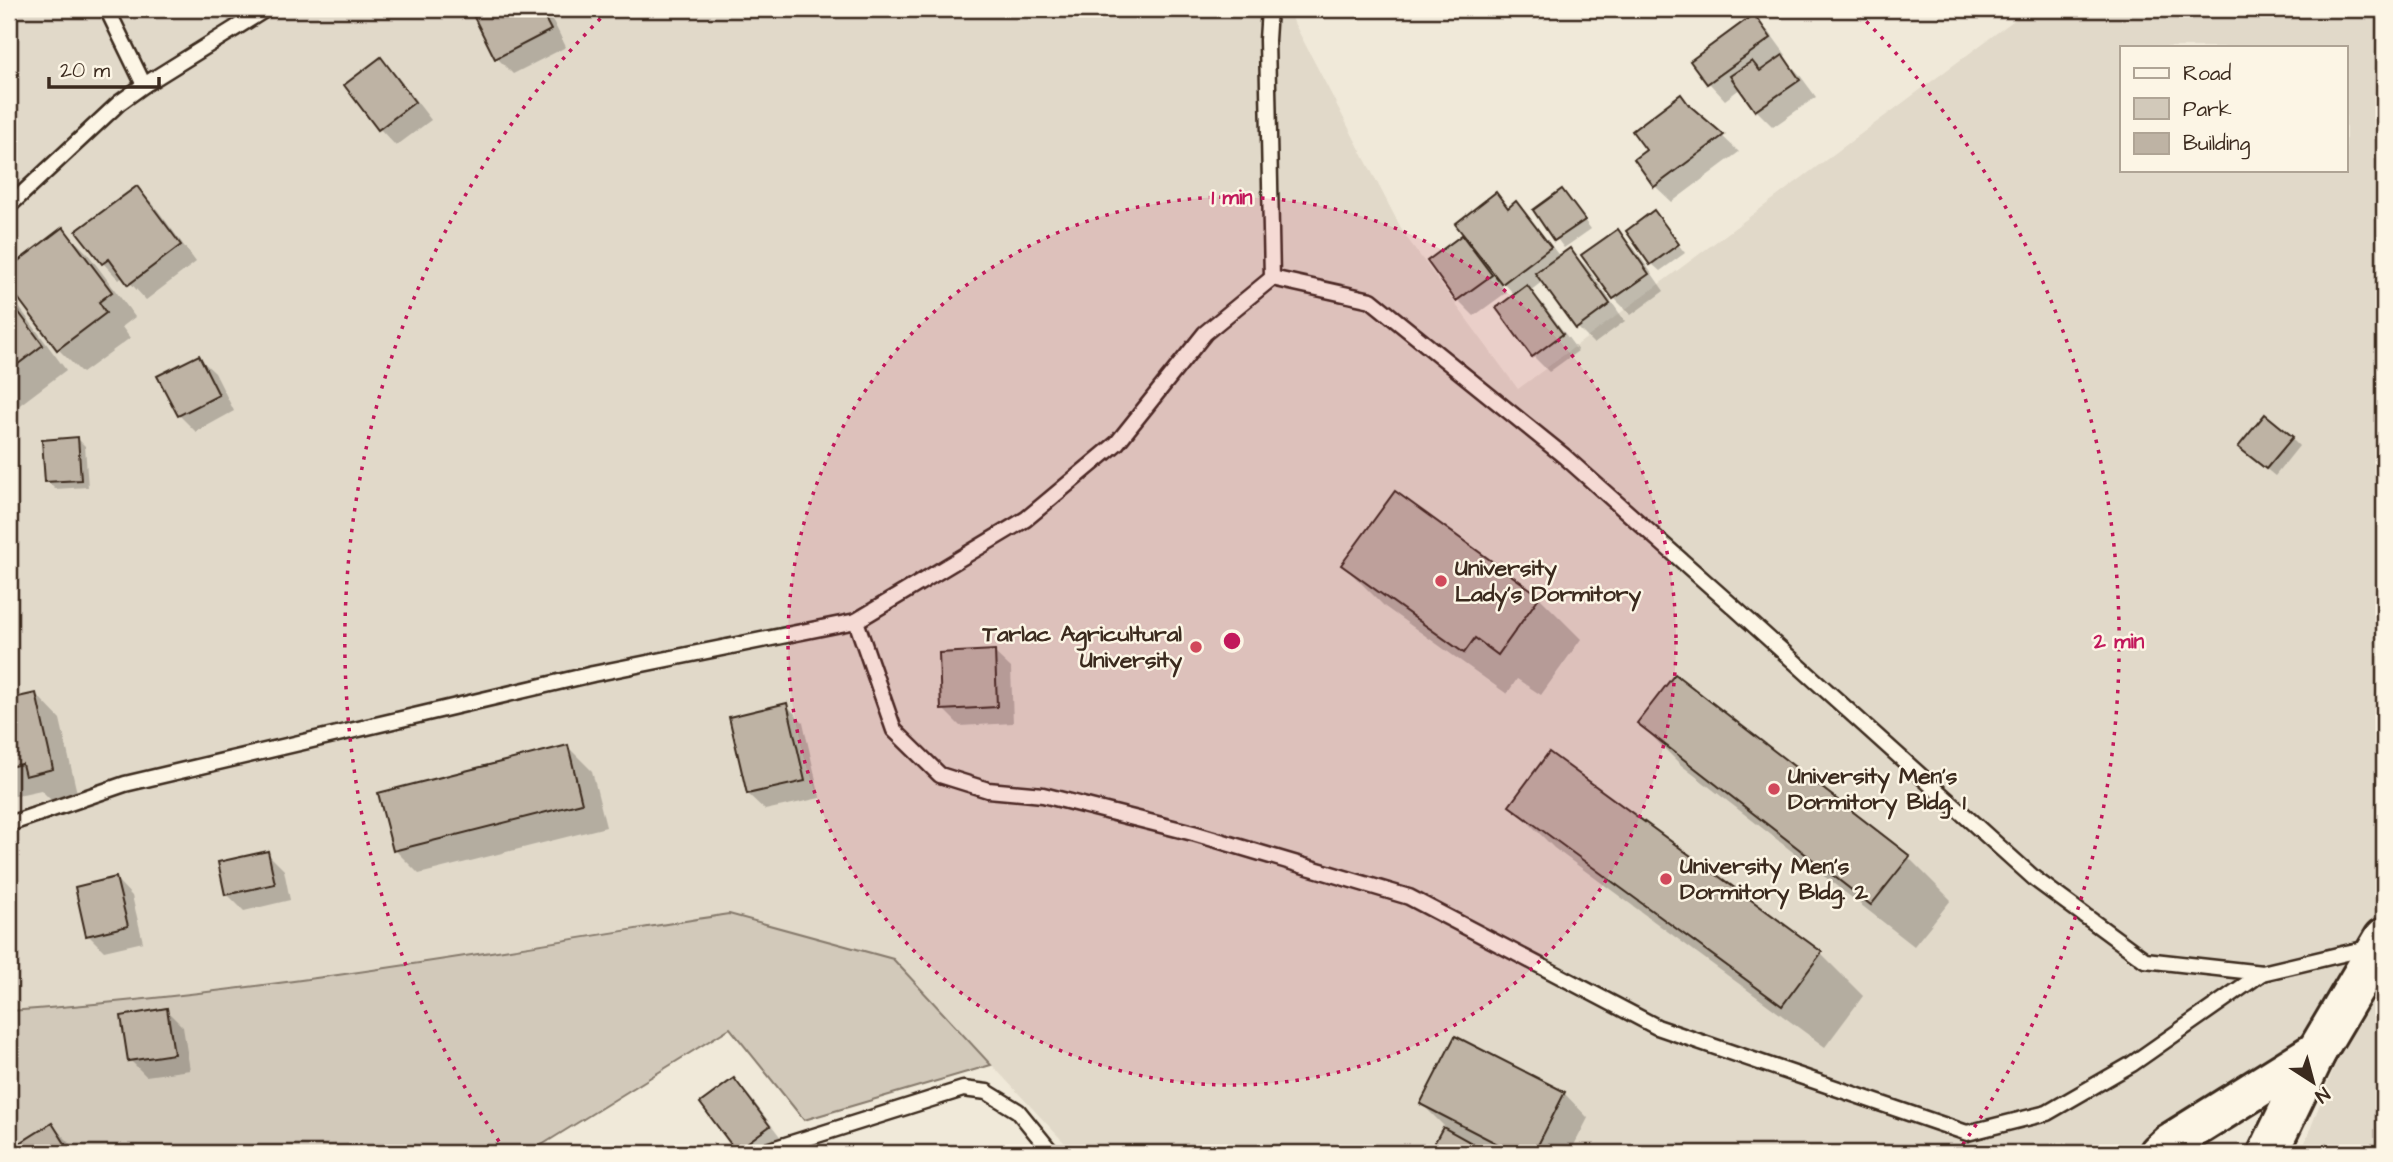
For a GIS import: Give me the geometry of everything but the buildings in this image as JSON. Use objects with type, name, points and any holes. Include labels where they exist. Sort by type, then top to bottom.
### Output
[{"type":"street","points":[[2268,1153],[2317,1051],[2382,942]]},
{"type":"street","points":[[2159,1153],[2170,1143],[2317,1051]]},
{"type":"lane","points":[[107,9],[144,85]]},
{"type":"lane","points":[[9,206],[119,103],[266,9]]},
{"type":"lane","points":[[1269,9],[1266,40],[1272,278]]},
{"type":"lane","points":[[9,824],[125,784],[593,674],[856,621],[1026,519],[1117,443],[1205,333],[1272,278]]},
{"type":"lane","points":[[1272,278],[1371,300],[1564,456],[2035,879],[2145,960],[2262,973]]},
{"type":"lane","points":[[856,621],[894,730],[940,775],[988,790],[1043,795],[1193,833],[1409,897],[1657,1027],[1967,1133],[2047,1113],[2132,1064],[2262,973],[2382,942]]},
{"type":"lane","points":[[760,1153],[963,1089],[987,1092],[1018,1111],[1052,1153]]},
{"type":"shaded area","name":"Tarlac Agricultural University","points":[[9,9],[1295,9],[1292,19],[1404,234],[1518,389],[2029,9],[2384,9],[2384,905],[2305,1043],[2143,1153],[1074,1153],[893,959],[729,914],[368,972],[106,1004],[9,1011]]},
{"type":"shaded area","points":[[2384,984],[2384,1153],[2301,1153],[2340,1052]]},
{"type":"green space","points":[[729,914],[893,959],[991,1065],[804,1120],[730,1028],[532,1151],[533,1153],[9,1153],[9,1011],[100,1004],[280,983]]},
{"type":"place","name":"University Lady's Dormitory","points":[[1441,581]]},
{"type":"place","name":"Tarlac Agricultural University","points":[[1196,647]]},
{"type":"place","name":"University Men's Dormitory Bldg. 1","points":[[1774,789]]},
{"type":"place","name":"University Men's Dormitory Bldg. 2","points":[[1666,879]]}]
